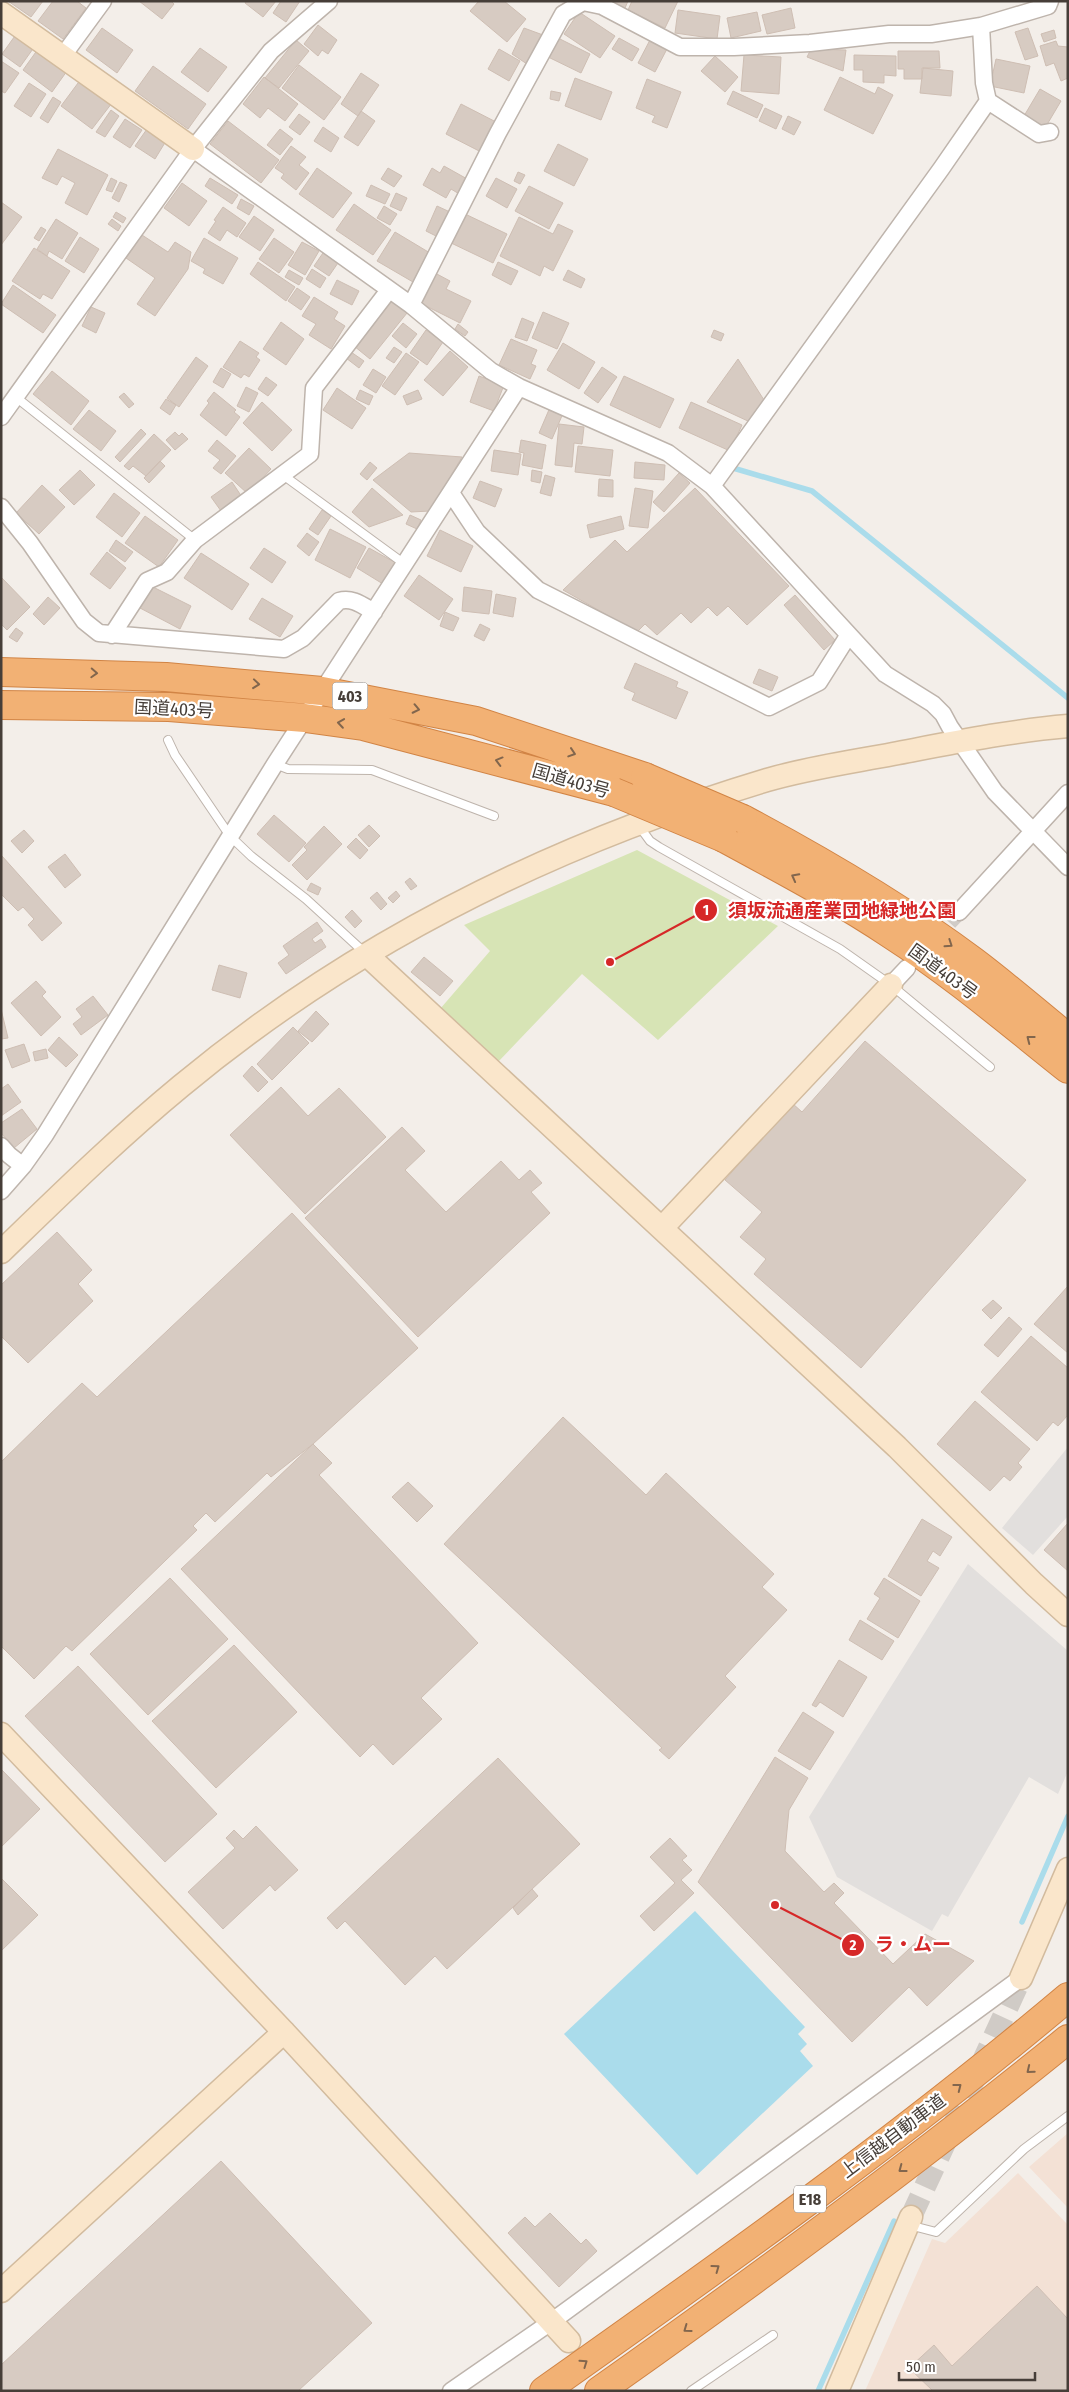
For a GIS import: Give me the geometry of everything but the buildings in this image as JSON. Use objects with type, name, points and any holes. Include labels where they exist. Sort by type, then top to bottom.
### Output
[{"type":"highway","name":"国道403号","points":[[1,672],[166,677],[322,691],[476,721],[645,777],[743,819],[801,850],[899,910],[973,960],[1068,1038]]},
{"type":"highway","name":"国道403号","points":[[1,705],[169,707],[305,718],[363,726],[614,792],[724,838],[834,898],[893,935],[951,976],[1068,1069]]},
{"type":"highway","name":"上信越自動車道","points":[[544,2391],[781,2221],[960,2085],[1068,1998]]},
{"type":"highway","name":"上信越自動車道","points":[[599,2391],[784,2258],[981,2109],[1068,2039]]},
{"type":"street","points":[[62,57],[103,1]]},
{"type":"street","points":[[1,417],[17,398],[193,149],[271,51],[329,1]]},
{"type":"street","points":[[411,305],[498,133],[562,14],[583,2],[602,6],[680,47],[734,47],[810,43],[889,34],[931,34],[981,26],[1048,6],[1050,1]]},
{"type":"street","points":[[1,13],[411,305],[491,371],[519,388],[668,453],[712,486],[885,674],[933,704],[943,714],[995,792],[1068,867]]},
{"type":"street","points":[[981,26],[984,83],[988,101],[1040,134],[1050,132]]},
{"type":"street","points":[[712,486],[988,101]]},
{"type":"street","points":[[112,635],[147,581],[167,572],[196,540],[310,454],[314,388],[389,290]]},
{"type":"street","points":[[1,1191],[23,1166],[275,764],[406,565],[519,388]]},
{"type":"street","points":[[452,493],[477,532],[538,590],[769,707],[818,682],[848,636]]},
{"type":"street","points":[[1,507],[30,543],[84,621],[99,632],[112,635],[284,649],[303,638],[338,601],[346,599],[354,601],[374,612]]},
{"type":"street","points":[[1,1252],[106,1152],[182,1085],[299,999],[367,955],[418,924],[502,881],[539,863],[638,824],[769,780],[835,764],[960,739],[1068,726]]},
{"type":"street","points":[[959,912],[1032,830],[1068,793]]},
{"type":"street","points":[[367,955],[897,1447],[1034,1584],[1068,1615]]},
{"type":"street","points":[[662,1228],[908,968]]},
{"type":"street","points":[[1,1146],[23,1166]]},
{"type":"street","points":[[1,1734],[284,2032],[569,2342]]},
{"type":"street","points":[[451,2391],[551,2322],[1021,1978],[1068,1869]]},
{"type":"street","points":[[1,2291],[284,2032]]},
{"type":"street","points":[[837,2391],[909,2221]]},
{"type":"lane","points":[[17,398],[196,540]]},
{"type":"lane","points":[[283,475],[406,565]]},
{"type":"lane","points":[[168,740],[175,755],[230,836],[306,899],[367,955]]},
{"type":"lane","points":[[275,764],[288,769],[372,770],[494,816]]},
{"type":"lane","points":[[638,824],[650,841],[832,945],[891,986],[990,1067]]},
{"type":"lane","points":[[909,2221],[936,2232],[1024,2149],[1068,2116]]},
{"type":"lane","points":[[691,2391],[774,2335]]},
{"type":"shaded area","points":[[1068,1447],[1068,1516],[1033,1555],[1002,1528]]},
{"type":"shaded area","points":[[968,1564],[1068,1651],[1068,1771],[1058,1794],[1029,1777],[948,1917],[942,1914],[932,1931],[837,1877],[809,1817]]},
{"type":"shaded area","points":[[1068,2133],[1068,2208],[1029,2167]]},
{"type":"shaded area","points":[[1018,2173],[1068,2225],[1068,2391],[865,2391],[932,2239],[945,2243]]},
{"type":"green space","points":[[637,850],[778,926],[658,1040],[582,974],[498,1062],[440,1009],[490,951],[464,925]]},
{"type":"water","points":[[695,1911],[805,2027],[798,2034],[807,2044],[800,2051],[813,2066],[697,2175],[564,2034]]},
{"type":"waterway","points":[[733,468],[812,491],[1068,698]]},
{"type":"waterway","points":[[1022,1922],[1068,1816]]},
{"type":"waterway","points":[[818,2391],[894,2221]]},
{"type":"tunnel","points":[[933,940],[959,912]]},
{"type":"tunnel","points":[[911,2217],[1021,1978]]},
{"type":"place","name":"須坂流通産業団地緑地公園","points":[[610,962]]},
{"type":"place","name":"ラ・ムー","points":[[775,1905]]}]
